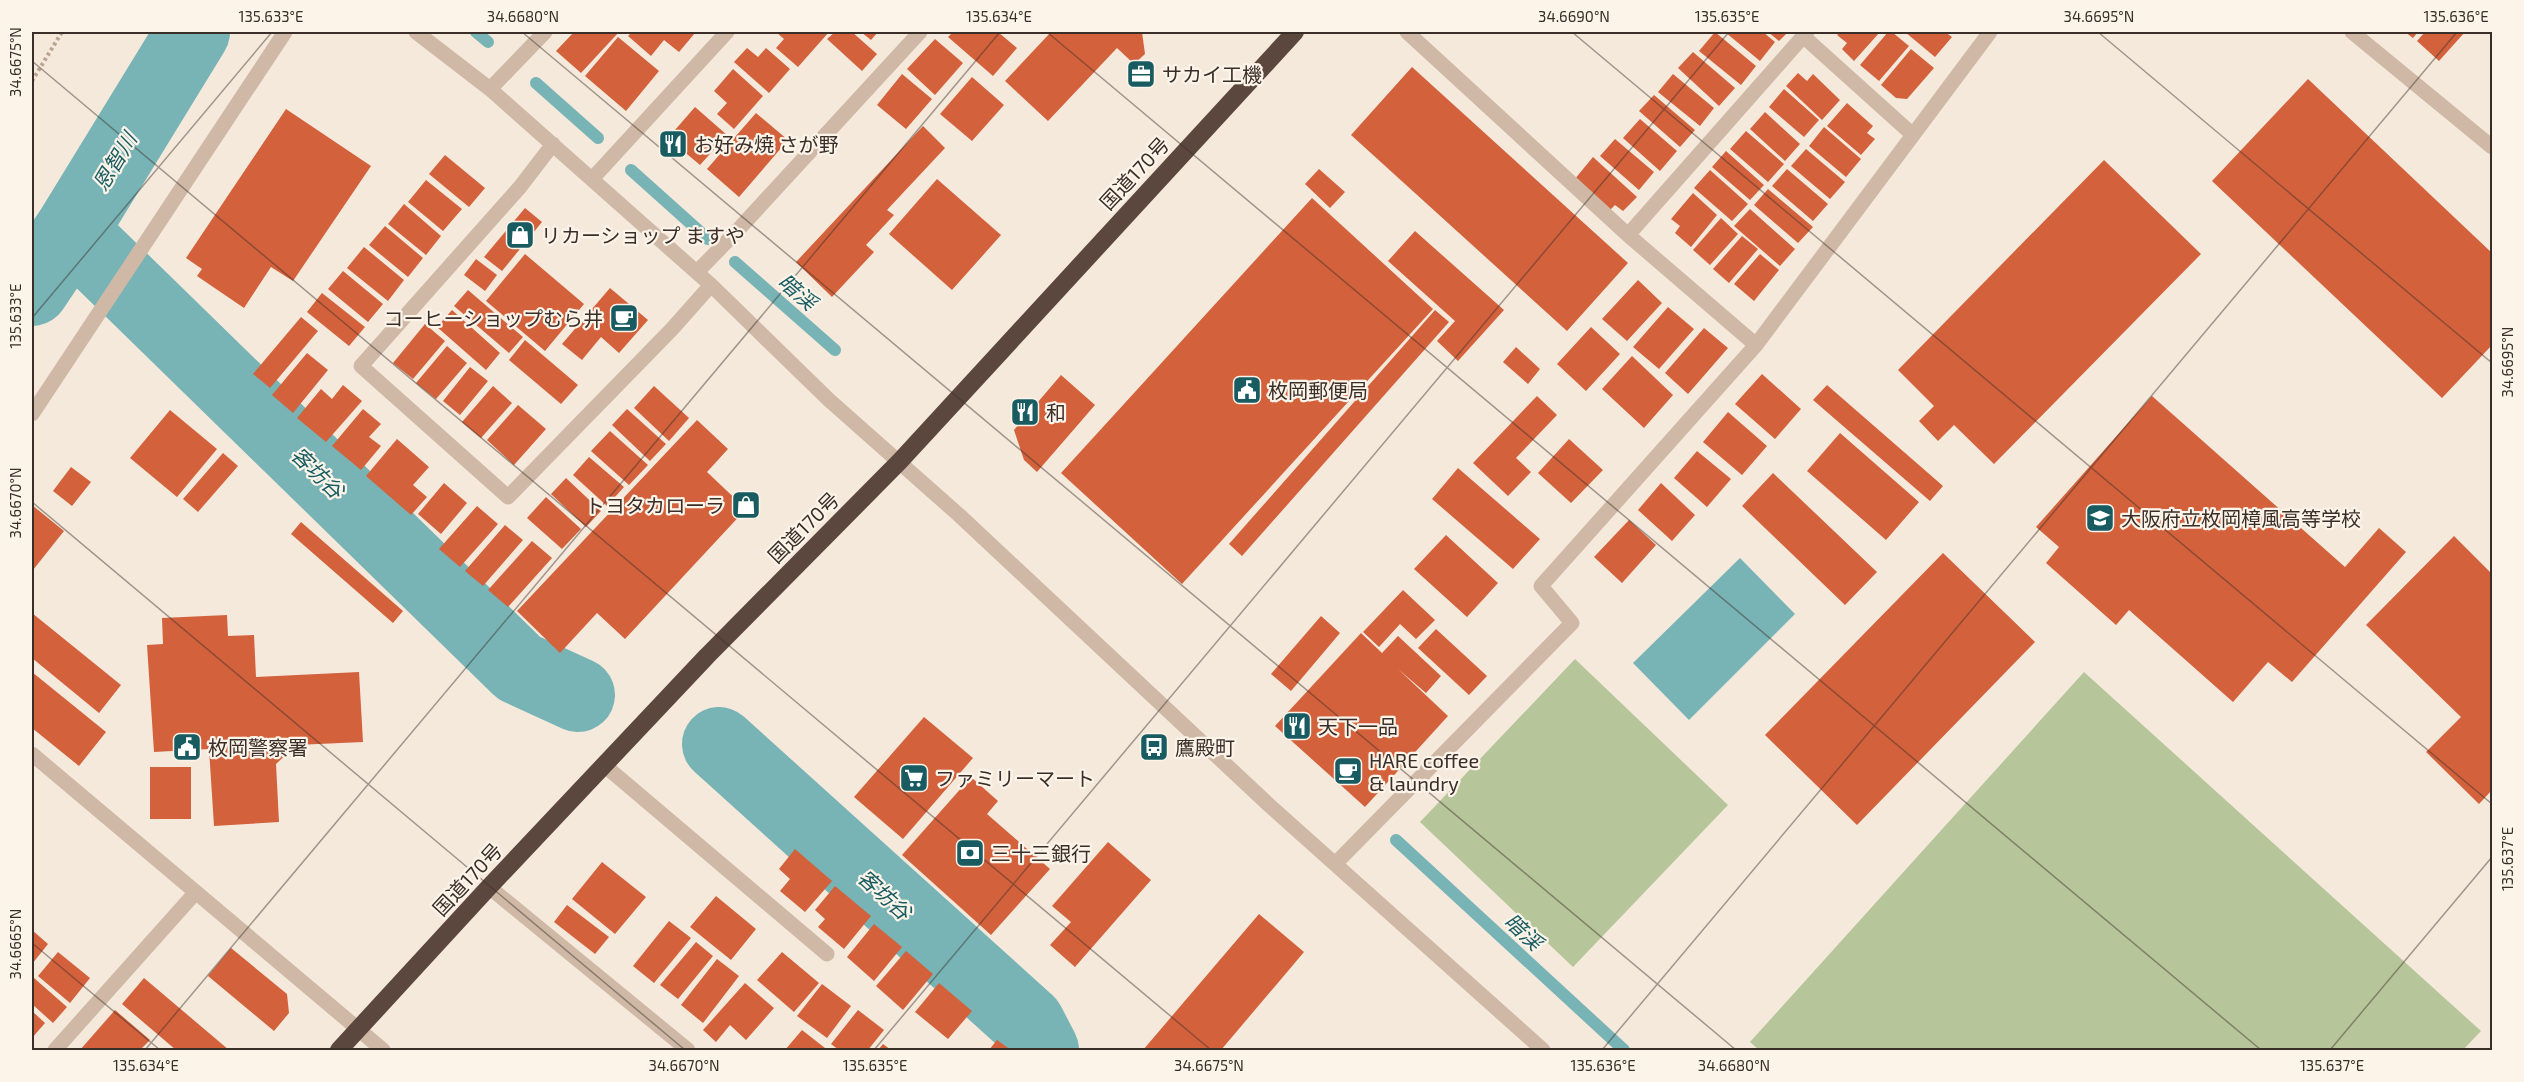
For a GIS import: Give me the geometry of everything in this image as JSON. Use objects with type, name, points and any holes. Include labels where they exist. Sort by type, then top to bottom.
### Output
[{"type":"highway","name":"国道170号","points":[[339,1050],[707,656],[900,461],[1295,32]]},
{"type":"street","points":[[32,414],[285,32]]},
{"type":"street","points":[[416,32],[490,89],[697,272],[829,400],[900,461],[1335,864],[1543,1050]]},
{"type":"street","points":[[490,89],[545,32]]},
{"type":"street","points":[[592,179],[727,32]]},
{"type":"street","points":[[697,272],[920,32]]},
{"type":"street","points":[[1407,32],[1628,235],[1756,345]]},
{"type":"street","points":[[1335,864],[1572,623],[1541,585],[1756,345],[1990,32]]},
{"type":"street","points":[[2352,32],[2493,147]]},
{"type":"street","points":[[1628,235],[1805,34],[1913,135]]},
{"type":"street","points":[[553,144],[520,187],[361,366],[508,497],[672,329],[711,285]]},
{"type":"street","points":[[32,754],[383,1050]]},
{"type":"street","points":[[604,765],[827,954]]},
{"type":"street","points":[[489,887],[688,1050]]},
{"type":"street","points":[[55,1050],[195,892]]},
{"type":"path","points":[[32,81],[62,32]]},
{"type":"green space","points":[[1575,659],[1728,805],[1573,967],[1420,822]]},
{"type":"green space","points":[[2084,672],[2481,1031],[2463,1050],[1759,1050],[1750,1042]]},
{"type":"water","points":[[1740,558],[1795,614],[1689,720],[1633,663]]},
{"type":"building","points":[[574,32],[619,32],[581,73],[556,51]]},
{"type":"building","points":[[632,32],[695,33],[679,52],[664,40],[651,56],[628,36]]},
{"type":"building","points":[[776,32],[829,32],[798,67],[776,48],[784,39]]},
{"type":"building","points":[[835,32],[852,32],[877,54],[862,71],[827,39]]},
{"type":"building","points":[[861,32],[878,32],[871,40]]},
{"type":"building","points":[[953,32],[998,32],[1017,48],[993,76],[948,37]]},
{"type":"building","points":[[1051,32],[1142,32],[1145,54],[1134,64],[1117,48],[1048,121],[1005,81]]},
{"type":"building","points":[[1715,32],[1756,66],[1741,85],[1699,51]]},
{"type":"building","points":[[1725,32],[1763,32],[1775,42],[1760,61]]},
{"type":"building","points":[[1768,32],[1788,32],[1779,41]]},
{"type":"building","points":[[1841,32],[1880,32],[1854,61],[1842,49],[1847,43],[1837,35]]},
{"type":"building","points":[[1888,32],[1892,32],[1909,46],[1879,81],[1860,65]]},
{"type":"building","points":[[1905,32],[1945,32],[1952,37],[1935,57]]},
{"type":"building","points":[[2405,32],[2418,32],[2413,38]]},
{"type":"building","points":[[2425,32],[2465,32],[2439,61],[2417,41]]},
{"type":"building","points":[[618,37],[659,71],[626,111],[585,76]]},
{"type":"building","points":[[935,39],[963,63],[935,95],[907,69]]},
{"type":"building","points":[[747,48],[758,57],[766,48],[790,69],[769,93],[734,62]]},
{"type":"building","points":[[1911,49],[1934,68],[1907,99],[1896,98],[1881,85]]},
{"type":"building","points":[[1693,52],[1735,88],[1719,106],[1678,68]]},
{"type":"building","points":[[1412,67],[1628,263],[1567,331],[1351,135]]},
{"type":"building","points":[[733,69],[763,96],[734,129],[717,114],[727,103],[714,91]]},
{"type":"building","points":[[1798,73],[1807,81],[1813,74],[1840,100],[1822,120],[1786,86]]},
{"type":"building","points":[[902,74],[932,99],[906,129],[877,105]]},
{"type":"building","points":[[1673,74],[1714,108],[1700,126],[1658,92]]},
{"type":"building","points":[[972,77],[1004,105],[972,141],[940,114]]},
{"type":"building","points":[[2308,79],[2492,253],[2492,345],[2442,398],[2212,181]]},
{"type":"building","points":[[1784,89],[1819,120],[1804,137],[1769,107]]},
{"type":"building","points":[[1654,95],[1695,130],[1680,147],[1639,111]]},
{"type":"building","points":[[1847,103],[1873,126],[1867,133],[1875,139],[1861,155],[1827,126]]},
{"type":"building","points":[[695,107],[727,135],[700,165],[668,138]]},
{"type":"building","points":[[286,109],[371,166],[293,281],[271,267],[244,308],[197,276],[202,269],[186,258]]},
{"type":"building","points":[[1765,112],[1800,144],[1785,161],[1750,129]]},
{"type":"building","points":[[756,113],[788,140],[739,197],[707,169]]},
{"type":"building","points":[[1640,119],[1677,151],[1660,171],[1623,138]]},
{"type":"building","points":[[923,126],[945,148],[887,210],[894,215],[866,245],[874,252],[832,297],[796,262]]},
{"type":"building","points":[[1824,127],[1861,159],[1846,177],[1809,146]]},
{"type":"building","points":[[1746,131],[1784,164],[1768,182],[1730,149]]},
{"type":"building","points":[[1615,139],[1654,172],[1639,190],[1600,156]]},
{"type":"building","points":[[1806,149],[1845,182],[1830,199],[1791,166]]},
{"type":"building","points":[[1726,151],[1764,185],[1750,200],[1712,167]]},
{"type":"building","points":[[445,155],[485,188],[469,207],[429,174]]},
{"type":"building","points":[[1593,157],[1637,197],[1623,211],[1615,205],[1609,211],[1574,180]]},
{"type":"building","points":[[2104,160],[2201,254],[1994,464],[1954,425],[1938,441],[1919,421],[1934,406],[1898,370]]},
{"type":"building","points":[[1319,169],[1345,192],[1330,208],[1305,184]]},
{"type":"building","points":[[1787,169],[1828,204],[1813,221],[1772,186]]},
{"type":"building","points":[[1710,170],[1748,204],[1732,221],[1694,188]]},
{"type":"building","points":[[937,179],[1001,235],[952,290],[889,234]]},
{"type":"building","points":[[426,180],[462,209],[443,231],[408,202]]},
{"type":"building","points":[[1768,189],[1813,227],[1798,243],[1754,205]]},
{"type":"building","points":[[1693,193],[1717,215],[1691,247],[1675,233],[1680,226],[1671,219]]},
{"type":"building","points":[[1312,198],[1433,309],[1182,584],[1061,473]]},
{"type":"building","points":[[404,204],[441,236],[426,255],[388,224]]},
{"type":"building","points":[[525,208],[542,222],[502,271],[484,257]]},
{"type":"building","points":[[1750,209],[1795,249],[1780,266],[1734,226]]},
{"type":"building","points":[[1721,218],[1738,234],[1710,265],[1693,250]]},
{"type":"building","points":[[385,226],[423,258],[408,277],[369,245]]},
{"type":"building","points":[[1415,231],[1504,310],[1458,361],[1437,341],[1455,321],[1388,261]]},
{"type":"building","points":[[1742,236],[1758,249],[1729,283],[1713,269]]},
{"type":"building","points":[[364,247],[404,280],[388,301],[347,268]]},
{"type":"building","points":[[525,254],[584,304],[545,351],[486,301]]},
{"type":"building","points":[[1760,254],[1779,270],[1754,301],[1734,284]]},
{"type":"building","points":[[476,259],[497,275],[485,291],[464,275]]},
{"type":"building","points":[[343,271],[383,304],[368,322],[328,289]]},
{"type":"building","points":[[1638,280],[1662,303],[1627,341],[1602,319]]},
{"type":"building","points":[[610,288],[648,320],[619,353],[601,337],[582,360],[562,344]]},
{"type":"building","points":[[468,290],[523,337],[509,353],[454,306]]},
{"type":"building","points":[[322,293],[365,327],[349,346],[307,312]]},
{"type":"building","points":[[1668,307],[1694,329],[1659,369],[1633,347]]},
{"type":"building","points":[[452,310],[500,353],[486,370],[437,327]]},
{"type":"building","points":[[1435,310],[1449,322],[1242,556],[1229,544]]},
{"type":"building","points":[[301,317],[318,331],[270,388],[253,374]]},
{"type":"building","points":[[425,324],[445,341],[413,379],[393,363]]},
{"type":"building","points":[[1591,327],[1620,354],[1586,391],[1557,364]]},
{"type":"building","points":[[1704,328],[1728,348],[1688,394],[1665,373]]},
{"type":"building","points":[[525,340],[578,385],[561,404],[509,360]]},
{"type":"building","points":[[447,346],[467,363],[436,399],[416,383]]},
{"type":"building","points":[[1516,347],[1540,369],[1528,384],[1503,362]]},
{"type":"building","points":[[307,353],[328,370],[293,413],[272,395]]},
{"type":"building","points":[[1632,356],[1673,395],[1644,428],[1602,389]]},
{"type":"building","points":[[470,367],[488,381],[460,415],[443,401]]},
{"type":"building","points":[[1762,374],[1801,409],[1775,439],[1735,404]]},
{"type":"building","points":[[1061,375],[1095,405],[1037,472],[1024,460],[1014,430]]},
{"type":"building","points":[[343,385],[362,401],[326,442],[297,418],[321,389],[332,399]]},
{"type":"building","points":[[1827,385],[1943,486],[1930,501],[1813,400]]},
{"type":"building","points":[[493,386],[512,403],[481,438],[462,422]]},
{"type":"building","points":[[654,386],[689,418],[669,441],[634,408]]},
{"type":"building","points":[[1537,396],[1557,415],[1516,458],[1531,472],[1508,496],[1473,463]]},
{"type":"building","points":[[2152,396],[2345,567],[2379,528],[2406,552],[2292,682],[2268,662],[2233,702],[2129,610],[2116,625],[2046,563],[2059,547],[2036,527]]},
{"type":"building","points":[[518,405],[546,429],[514,465],[487,440]]},
{"type":"building","points":[[363,409],[381,424],[369,437],[381,446],[361,470],[332,446]]},
{"type":"building","points":[[627,409],[666,444],[650,461],[612,425]]},
{"type":"building","points":[[170,410],[217,449],[177,497],[130,458]]},
{"type":"building","points":[[1728,412],[1767,446],[1742,475],[1703,442]]},
{"type":"building","points":[[697,420],[728,449],[707,472],[746,509],[625,639],[597,613],[560,653],[517,611]]},
{"type":"building","points":[[610,431],[648,465],[629,485],[591,451]]},
{"type":"building","points":[[1840,433],[1919,502],[1886,540],[1807,471]]},
{"type":"building","points":[[397,439],[429,467],[413,485],[427,497],[411,515],[366,476]]},
{"type":"building","points":[[1569,439],[1603,470],[1571,503],[1538,473]]},
{"type":"building","points":[[1697,451],[1731,479],[1707,507],[1674,478]]},
{"type":"building","points":[[223,453],[238,466],[198,512],[183,499]]},
{"type":"building","points":[[589,457],[624,487],[607,506],[573,475]]},
{"type":"building","points":[[71,467],[91,482],[72,506],[53,491]]},
{"type":"building","points":[[1458,468],[1540,539],[1513,569],[1432,499]]},
{"type":"building","points":[[1773,473],[1877,572],[1845,605],[1742,506]]},
{"type":"building","points":[[566,478],[601,511],[586,527],[551,494]]},
{"type":"building","points":[[444,483],[467,503],[441,534],[418,514]]},
{"type":"building","points":[[1661,483],[1695,515],[1672,541],[1638,510]]},
{"type":"building","points":[[546,497],[581,529],[562,549],[527,518]]},
{"type":"building","points":[[32,505],[64,531],[33,570],[32,569]]},
{"type":"building","points":[[477,506],[498,524],[460,567],[439,549]]},
{"type":"building","points":[[1629,520],[1656,545],[1622,583],[1594,557]]},
{"type":"building","points":[[301,522],[403,611],[393,623],[291,534]]},
{"type":"building","points":[[505,525],[523,540],[483,586],[465,571]]},
{"type":"building","points":[[1446,535],[1498,583],[1467,617],[1414,569]]},
{"type":"building","points":[[2454,536],[2492,574],[2492,790],[2479,804],[2426,752],[2461,717],[2366,625]]},
{"type":"building","points":[[532,541],[552,558],[508,607],[488,590]]},
{"type":"building","points":[[1943,553],[2035,642],[1857,825],[1765,735]]},
{"type":"building","points":[[1403,590],[1435,620],[1416,639],[1400,624],[1379,647],[1363,632]]},
{"type":"building","points":[[32,613],[121,685],[99,713],[32,658]]},
{"type":"building","points":[[227,615],[228,636],[254,635],[256,677],[359,672],[363,742],[296,745],[276,764],[279,822],[214,826],[209,749],[154,752],[147,645],[163,644],[162,618]]},
{"type":"building","points":[[1321,616],[1340,633],[1291,691],[1271,674]]},
{"type":"building","points":[[1436,629],[1487,676],[1469,695],[1418,648]]},
{"type":"building","points":[[1361,633],[1382,653],[1398,636],[1441,676],[1426,693],[1398,669],[1448,716],[1365,807],[1275,726]]},
{"type":"building","points":[[32,672],[106,732],[79,766],[32,728]]},
{"type":"building","points":[[924,717],[973,758],[903,839],[854,797]]},
{"type":"building","points":[[150,767],[191,767],[191,819],[150,819]]},
{"type":"building","points":[[971,777],[998,801],[987,814],[1050,869],[991,935],[902,855]]},
{"type":"building","points":[[1108,842],[1151,880],[1075,967],[1050,945],[1071,922],[1052,906]]},
{"type":"building","points":[[795,849],[832,881],[805,912],[780,891],[790,879],[779,869]]},
{"type":"building","points":[[602,862],[646,897],[615,934],[572,899]]},
{"type":"building","points":[[835,886],[871,916],[844,949],[818,927],[825,919],[815,910]]},
{"type":"building","points":[[716,896],[756,929],[731,960],[690,927]]},
{"type":"building","points":[[567,905],[609,937],[595,954],[554,922]]},
{"type":"building","points":[[1259,914],[1304,952],[1221,1050],[1143,1050]]},
{"type":"building","points":[[669,921],[691,938],[654,983],[633,966]]},
{"type":"building","points":[[874,924],[902,947],[874,981],[847,957]]},
{"type":"building","points":[[32,930],[48,944],[32,964]]},
{"type":"building","points":[[696,942],[713,956],[678,999],[660,985]]},
{"type":"building","points":[[231,948],[287,994],[289,1013],[274,1031],[208,976]]},
{"type":"building","points":[[906,951],[933,974],[903,1010],[876,986]]},
{"type":"building","points":[[58,952],[90,978],[70,1003],[38,976]]},
{"type":"building","points":[[782,952],[819,983],[794,1012],[757,980]]},
{"type":"building","points":[[717,959],[739,976],[703,1023],[681,1005]]},
{"type":"building","points":[[34,978],[67,1007],[53,1023],[32,1004]]},
{"type":"building","points":[[144,978],[229,1050],[176,1050],[122,1004]]},
{"type":"building","points":[[745,983],[774,1008],[746,1040],[730,1025],[716,1042],[703,1030]]},
{"type":"building","points":[[939,983],[972,1011],[948,1039],[915,1012]]},
{"type":"building","points":[[822,984],[851,1006],[827,1038],[797,1016]]},
{"type":"building","points":[[115,1010],[150,1040],[140,1050],[80,1050]]},
{"type":"building","points":[[858,1010],[884,1030],[868,1050],[839,1050],[831,1044]]},
{"type":"building","points":[[32,1011],[45,1023],[32,1038]]},
{"type":"building","points":[[802,1030],[825,1048],[823,1050],[785,1050]]},
{"type":"building","points":[[997,1040],[1011,1050],[989,1050]]},
{"type":"building","points":[[883,1044],[891,1050],[878,1050]]},
{"type":"waterway","name":"恩智川","points":[[32,289],[71,231],[193,32]]},
{"type":"waterway","name":"暗渓","points":[[476,32],[488,42]]},
{"type":"waterway","name":"暗渓","points":[[536,83],[598,138]]},
{"type":"waterway","name":"暗渓","points":[[631,170],[708,239]]},
{"type":"waterway","name":"客坊谷","points":[[71,231],[519,668],[578,695]]},
{"type":"waterway","name":"暗渓","points":[[735,262],[835,350]]},
{"type":"waterway","name":"客坊谷","points":[[719,744],[1028,1023],[1042,1050]]},
{"type":"waterway","name":"暗渓","points":[[1396,840],[1624,1050]]},
{"type":"place","name":"サカイ工機","points":[[1141,74]]},
{"type":"place","name":"お好み焼 さが野","points":[[673,144]]},
{"type":"place","name":"リカーショップ ますや","points":[[520,235]]},
{"type":"place","name":"コーヒーショップむら井","points":[[624,318]]},
{"type":"place","name":"枚岡郵便局","points":[[1247,390]]},
{"type":"place","name":"和","points":[[1025,412]]},
{"type":"place","name":"トヨタカローラ","points":[[746,505]]},
{"type":"place","name":"大阪府立枚岡樟風高等学校","points":[[2100,518]]},
{"type":"place","name":"天下一品","points":[[1297,726]]},
{"type":"place","name":"枚岡警察署","points":[[187,747]]},
{"type":"place","name":"鷹殿町","points":[[1154,747]]},
{"type":"place","name":"HARE coffee & laundry","points":[[1348,771]]},
{"type":"place","name":"ファミリーマート","points":[[914,778]]},
{"type":"place","name":"三十三銀行","points":[[970,853]]}]
